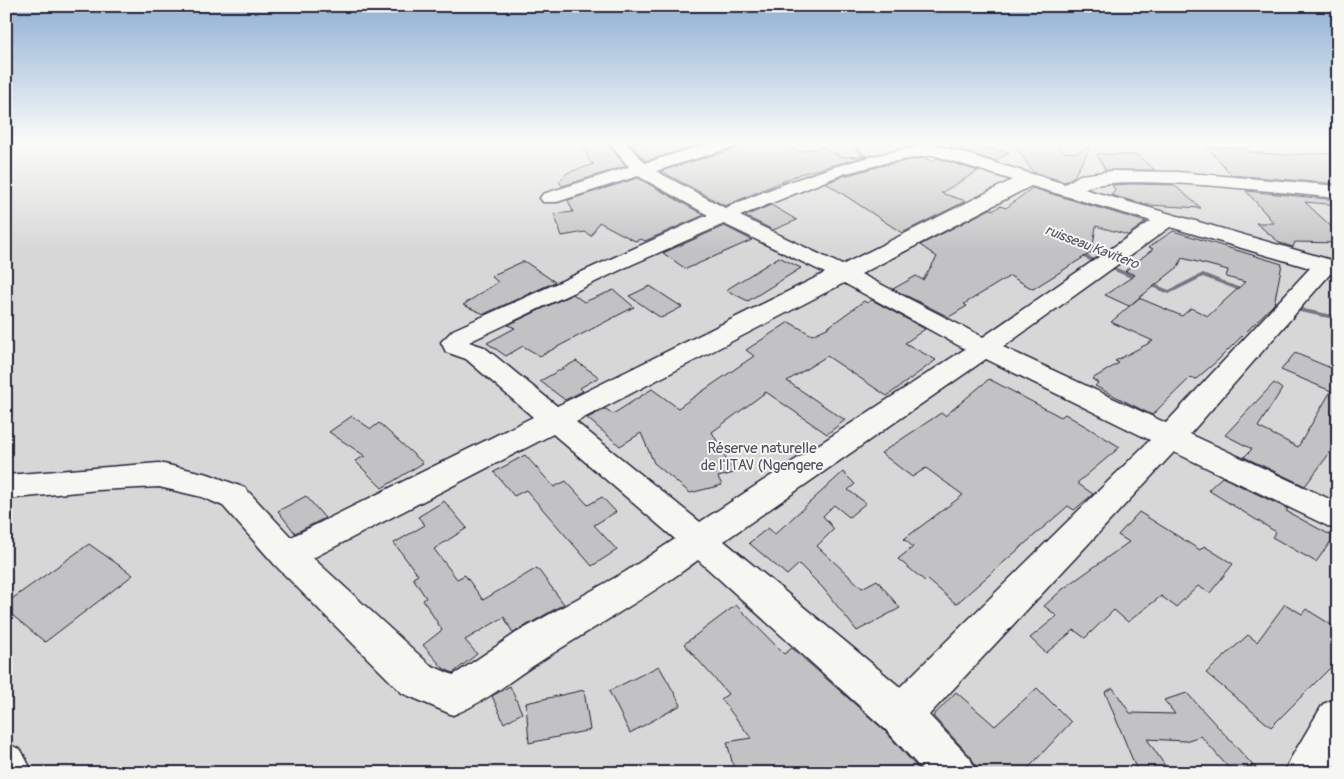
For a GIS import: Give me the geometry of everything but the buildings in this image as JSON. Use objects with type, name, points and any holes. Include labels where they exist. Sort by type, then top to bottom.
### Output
[{"type":"street","points":[[550,198],[617,178]]},
{"type":"street","points":[[655,178],[726,217],[844,274],[984,348],[1338,518]]},
{"type":"street","points":[[815,178],[625,259],[462,335],[454,342],[455,346],[476,353],[699,540],[901,715],[955,773]]},
{"type":"street","points":[[1069,190],[1087,180],[1101,178]]},
{"type":"street","points":[[1182,178],[1338,192]]},
{"type":"street","points":[[287,555],[556,421],[1030,179],[1331,267],[1170,438],[901,715]]},
{"type":"street","points":[[1318,190],[1338,208]]},
{"type":"street","points":[[6,486],[159,475],[208,486],[234,497],[287,555],[416,679],[453,696],[474,687],[528,648],[661,569],[699,540],[984,348],[1168,219]]},
{"type":"street","points":[[1306,773],[1338,720]]},
{"type":"street","points":[[6,765],[10,773]]},
{"type":"green space","name":"Réserve naturelle de l'ITAV (Ngengere","points":[[6,178],[1338,178],[1338,773],[6,773]]},
{"type":"waterway","name":"ruisseau Kavitero","points":[[938,207],[982,220]]},
{"type":"waterway","name":"ruisseau Kavitero","points":[[1076,253],[1169,292],[1203,275],[1247,292]]},
{"type":"waterway","name":"ruisseau Kavitero","points":[[1265,299],[1292,309],[1338,318]]}]
